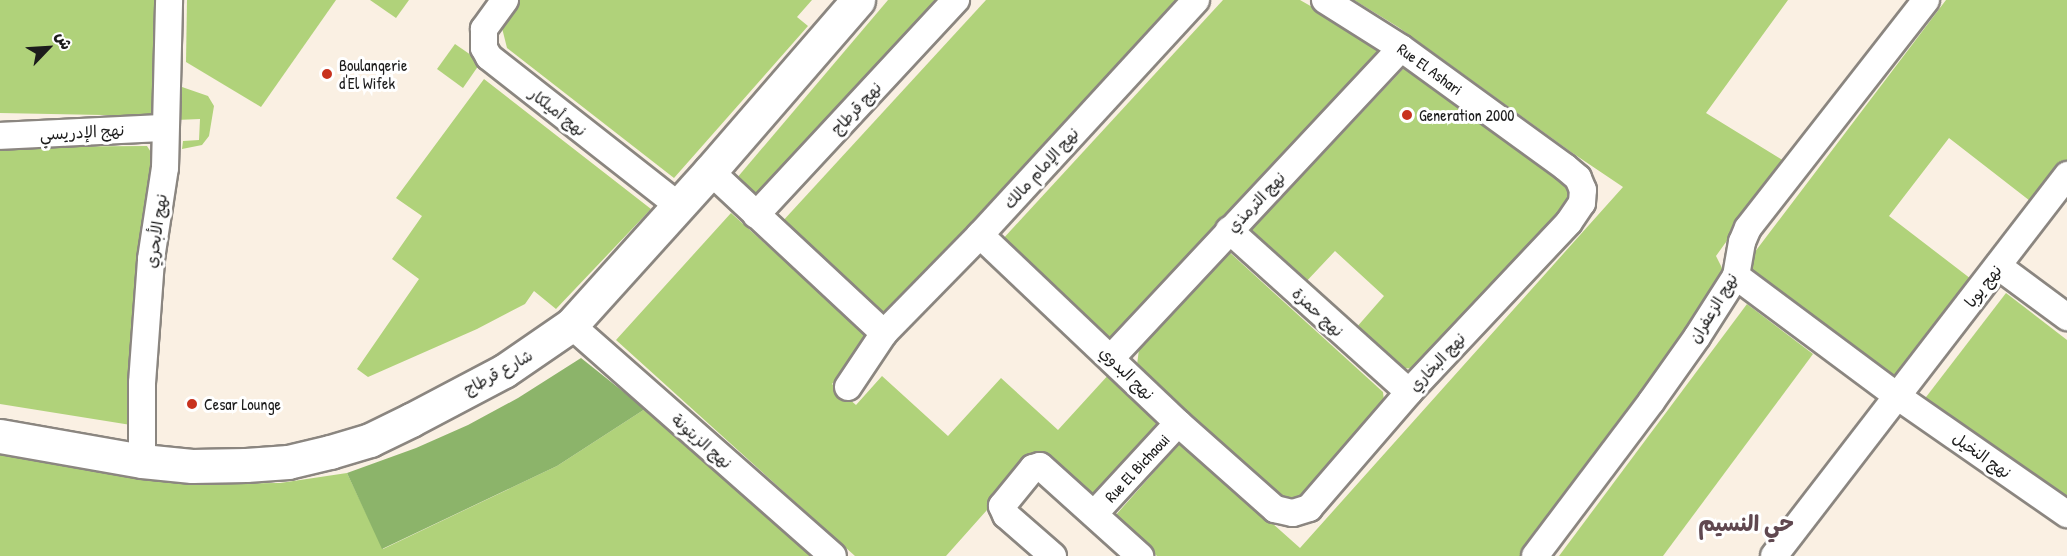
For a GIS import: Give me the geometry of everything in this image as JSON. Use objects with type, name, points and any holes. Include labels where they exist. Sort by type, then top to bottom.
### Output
[{"type":"street","name":"نهج الأبحري","points":[[142,461],[142,383],[151,259],[165,168],[164,128],[169,0]]},
{"type":"street","name":"نهج أميلكار","points":[[505,0],[484,29],[484,48],[489,57],[679,206]]},
{"type":"street","name":"شارع قرطاج","points":[[0,436],[142,461],[219,466],[288,462],[370,441],[504,372],[571,325],[710,171],[858,0]]},
{"type":"street","name":"نهج قرطاج","points":[[756,215],[956,0]]},
{"type":"street","name":"نهج الإمام مالك","points":[[848,387],[884,333],[980,235],[1196,0]]},
{"type":"street","name":"Rue El Ashari","points":[[1325,0],[1401,48],[1565,166],[1578,178],[1583,190]]},
{"type":"street","name":"نهج الزعفران","points":[[1535,556],[1651,402],[1736,276],[1742,242],[1748,228],[1926,0]]},
{"type":"street","name":"نهج الترمذي","points":[[1112,357],[1228,230],[1401,48]]},
{"type":"street","name":"نهج الإدريسي","points":[[0,136],[164,128]]},
{"type":"street","points":[[710,171],[884,333]]},
{"type":"street","name":"نهج يوبا","points":[[1774,556],[2067,175]]},
{"type":"street","name":"نهج البخاري","points":[[1275,509],[1293,513],[1309,508],[1409,392],[1569,222],[1582,203],[1583,190]]},
{"type":"street","name":"نهج حمزة","points":[[1228,230],[1409,392]]},
{"type":"street","name":"نهج البدوي","points":[[980,235],[1112,357],[1178,423],[1275,509]]},
{"type":"street","points":[[1998,266],[2067,317]]},
{"type":"street","points":[[1736,276],[1898,396]]},
{"type":"street","name":"نهج الزيتونة","points":[[571,325],[833,556]]},
{"type":"street","name":"نهج النخيل","points":[[1898,396],[2067,514]]},
{"type":"street","name":"Rue El Bichaoui","points":[[1095,513],[1178,423]]},
{"type":"street","name":"Rue El Bichaoui","points":[[1053,556],[1006,515],[1002,506],[1033,468],[1043,467],[1140,556]]},
{"type":"green space","points":[[0,0],[155,0],[153,116],[0,113]]},
{"type":"green space","points":[[187,0],[336,0],[261,107],[186,62]]},
{"type":"green space","points":[[370,0],[409,0],[396,18]]},
{"type":"green space","points":[[519,0],[812,0],[797,17],[808,26],[674,178],[507,48],[501,24]]},
{"type":"green space","points":[[888,0],[949,0],[756,209],[731,185]]},
{"type":"green space","points":[[986,0],[1187,0],[899,314],[881,315],[781,223]]},
{"type":"green space","points":[[1223,0],[1300,0],[1382,47],[1111,342],[1001,241]]},
{"type":"green space","points":[[1354,0],[1788,0],[1706,113],[1784,161],[1716,256],[1726,276],[1694,324],[1522,556],[1157,556],[1114,517],[1181,442],[1300,548],[1623,187],[1398,27]]},
{"type":"green space","points":[[1946,0],[2067,0],[2067,161],[2034,204],[1949,138],[1889,216],[1975,282],[1905,374],[1882,378],[1753,278],[1748,261]]},
{"type":"green space","points":[[455,44],[481,62],[463,88],[437,69]]},
{"type":"green space","points":[[1405,67],[1575,188],[1571,204],[1422,369],[1401,368],[1356,328],[1384,296],[1335,251],[1303,285],[1247,234]]},
{"type":"green space","points":[[484,79],[651,209],[556,309],[534,291],[525,304],[477,329],[368,377],[357,369],[419,279],[392,259],[422,216],[396,198]]},
{"type":"green space","points":[[182,87],[208,96],[214,106],[209,136],[202,145],[182,149],[183,141],[199,140],[200,119],[176,120]]},
{"type":"green space","points":[[147,146],[154,157],[131,425],[0,404],[0,147]]},
{"type":"green space","points":[[731,213],[872,340],[832,384],[856,405],[882,376],[948,436],[1001,378],[1058,430],[1111,372],[1159,416],[1156,434],[1099,497],[1085,500],[1036,455],[946,556],[855,556],[616,340]]},
{"type":"green space","points":[[1227,250],[1383,392],[1385,410],[1302,501],[1284,499],[1137,365],[1139,349]]},
{"type":"green space","points":[[2006,293],[2067,340],[2067,509],[1923,401]]},
{"type":"green space","points":[[1747,304],[1813,354],[1663,556],[1559,556]]},
{"type":"green space","points":[[581,358],[645,409],[557,466],[382,549],[347,473],[416,448],[468,425],[518,398]]},
{"type":"green space","points":[[645,409],[814,556],[0,556],[0,447],[208,484],[280,483],[347,473],[383,549],[557,466]]},
{"type":"place","name":"Boulangerie d'El Wifek","points":[[327,74]]},
{"type":"place","name":"Generation 2000","points":[[1407,115]]},
{"type":"place","name":"Cesar Lounge","points":[[192,404]]},
{"type":"district","name":"حي النسيم","points":[[1746,524]]}]
